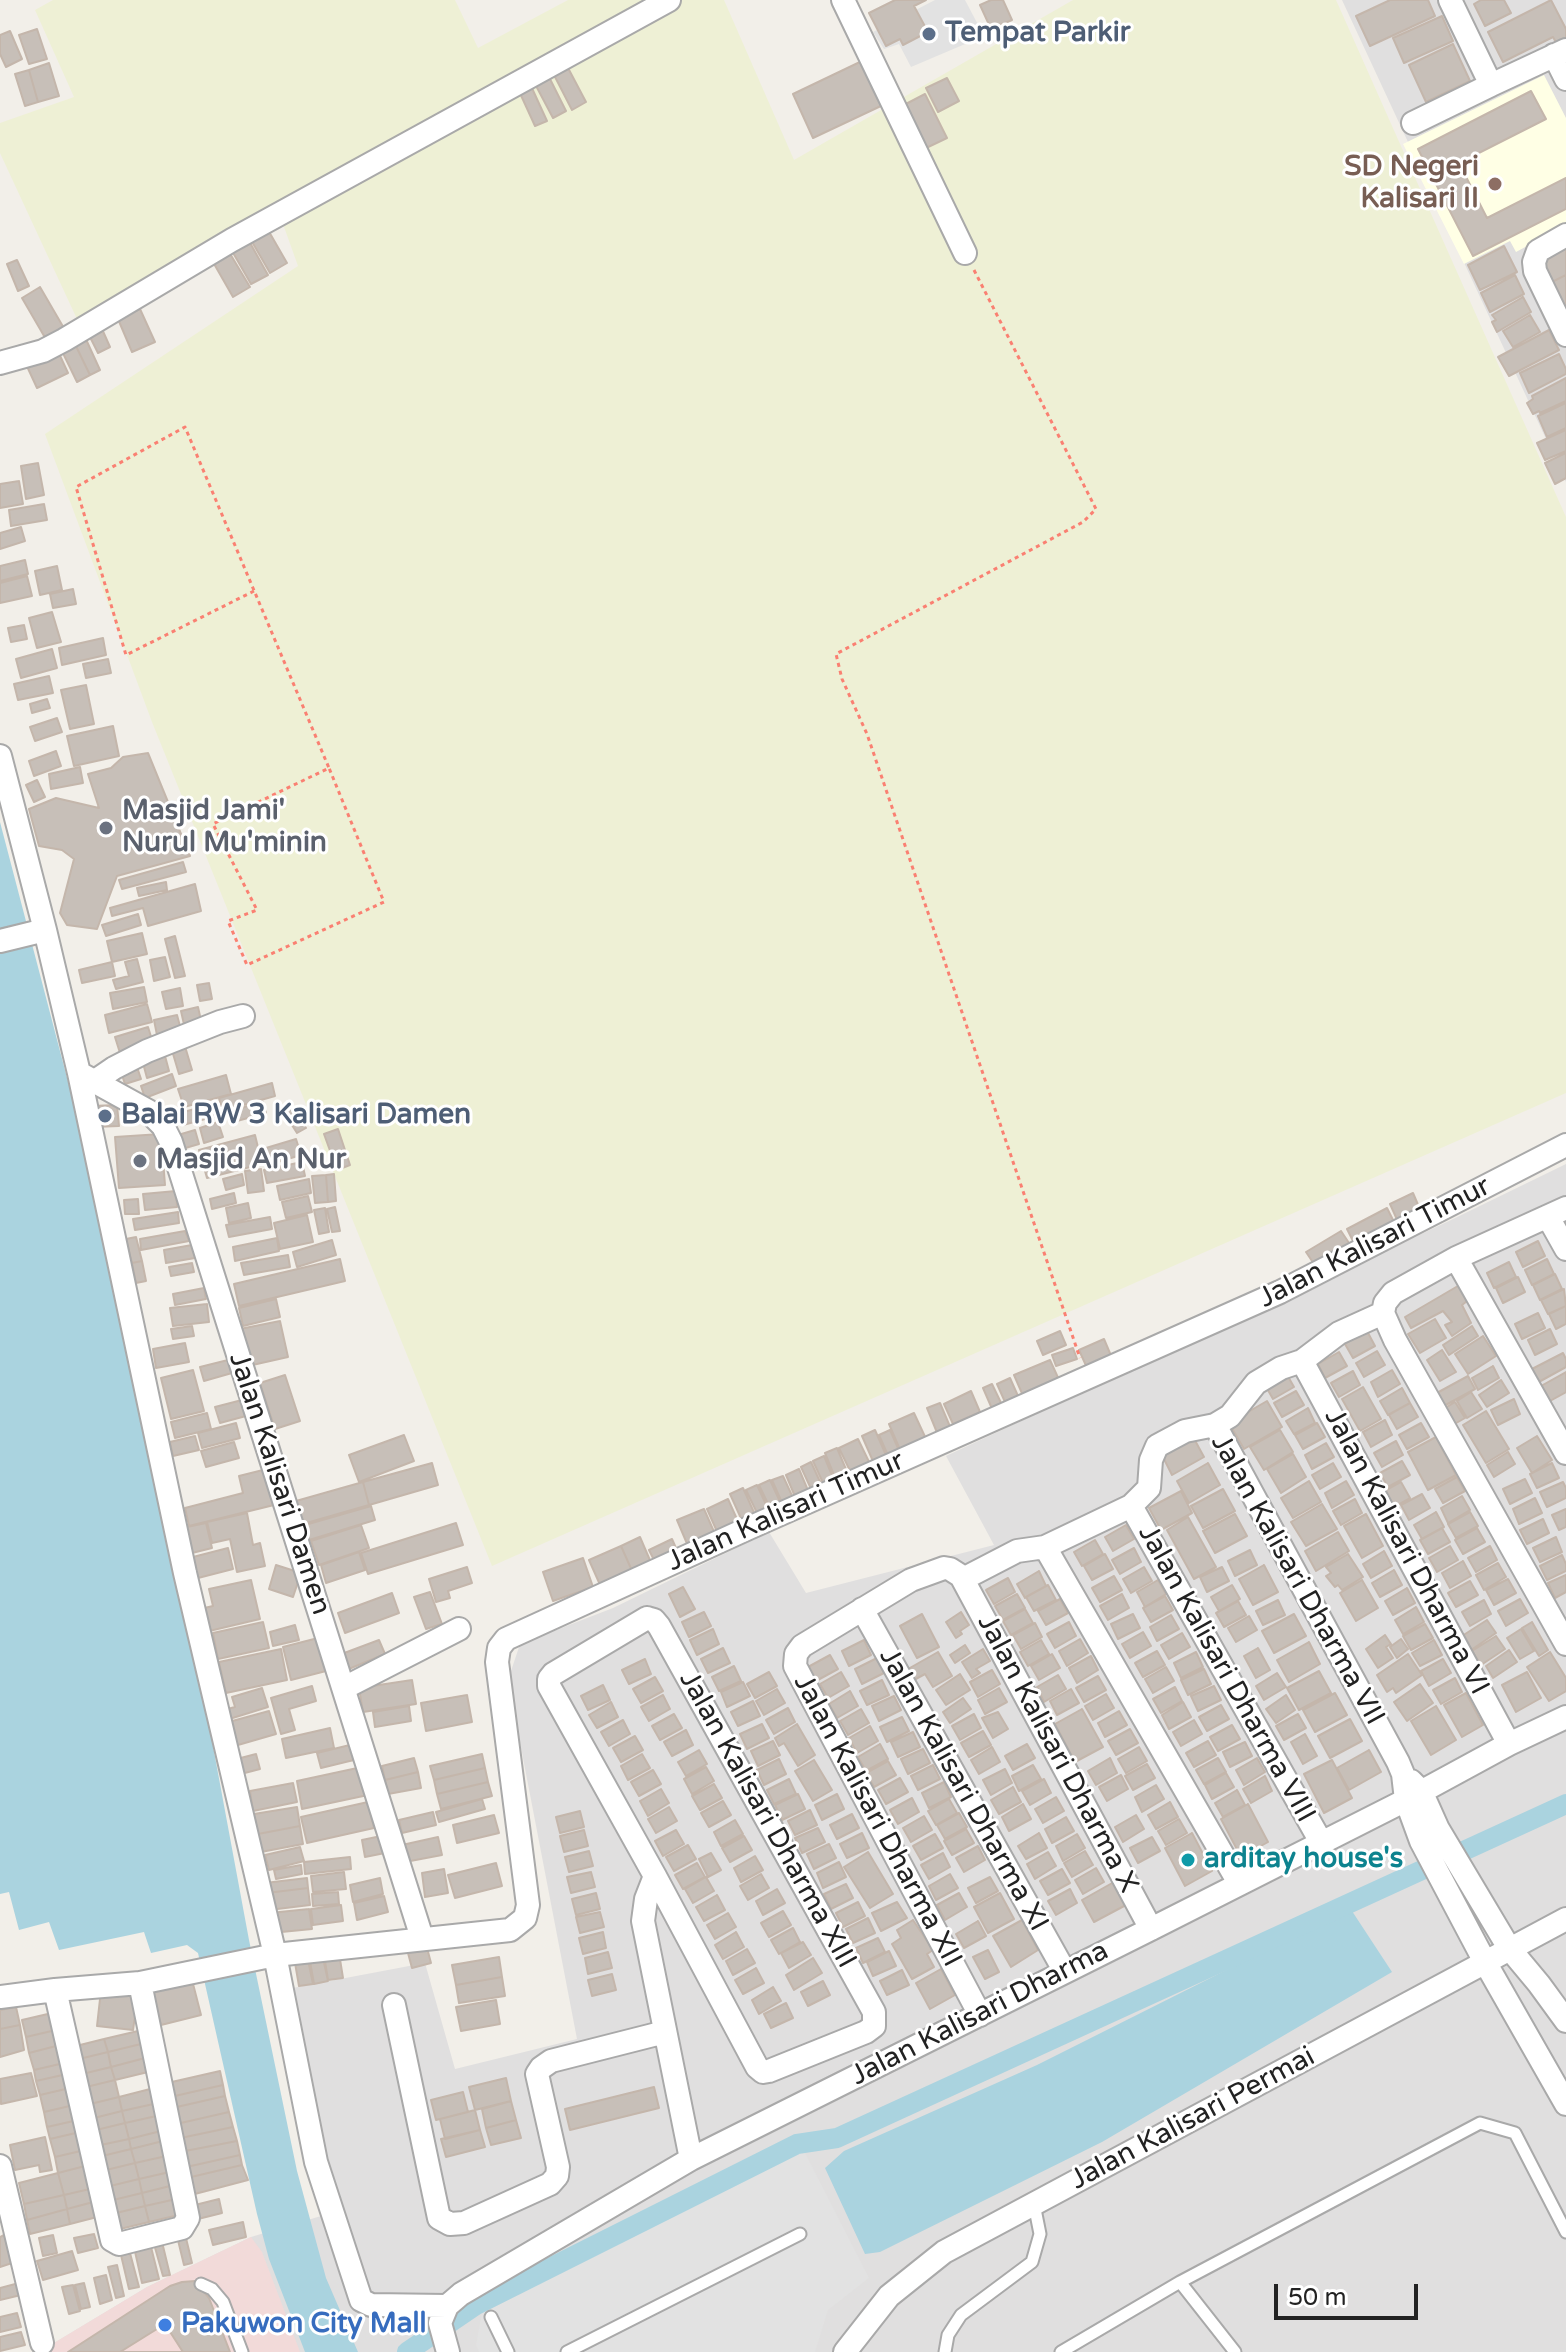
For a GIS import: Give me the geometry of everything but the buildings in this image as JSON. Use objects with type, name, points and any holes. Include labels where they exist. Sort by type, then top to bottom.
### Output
[{"type":"street","points":[[0,363],[31,355],[64,340],[232,240],[669,0]]},
{"type":"street","points":[[843,0],[968,260]]},
{"type":"street","points":[[1450,0],[1491,85]]},
{"type":"street","points":[[1413,123],[1560,53],[1566,79]]},
{"type":"street","points":[[1566,235],[1538,251],[1534,258],[1535,271],[1566,335]]},
{"type":"street","points":[[0,756],[40,931],[87,1077],[185,1573],[267,1956],[316,2162],[358,2295],[365,2304],[444,2314],[447,2350]]},
{"type":"street","points":[[0,941],[40,931]]},
{"type":"street","points":[[87,1077],[220,1022],[243,1016]]},
{"type":"street","name":"Jalan Kalisari Damen","points":[[87,1077],[148,1111],[163,1126],[171,1142],[422,1938]]},
{"type":"street","name":"Jalan Kalisari Timur","points":[[0,1997],[140,1983],[267,1956],[510,1930],[525,1918],[528,1905],[497,1662],[499,1648],[506,1639],[1280,1292],[1566,1145]]},
{"type":"street","points":[[1566,1249],[1557,1212],[1456,1258],[1393,1293],[1385,1303],[1383,1313],[1395,1340],[1566,1644]]},
{"type":"street","points":[[1456,1258],[1566,1453]]},
{"type":"street","points":[[1215,1425],[1230,1416],[1256,1383],[1281,1368],[1302,1361],[1339,1333],[1383,1313]]},
{"type":"street","name":"Jalan Kalisari Dharma VI","points":[[1302,1361],[1509,1744]]},
{"type":"street","name":"Jalan Kalisari Dharma VII","points":[[1131,1506],[1147,1491],[1152,1453],[1157,1446],[1185,1431],[1215,1425],[1403,1774],[1430,1835]]},
{"type":"street","points":[[963,1579],[1017,1551],[1045,1547],[1131,1506]]},
{"type":"street","name":"Jalan Kalisari Dharma VIII","points":[[1131,1506],[1321,1842]]},
{"type":"street","points":[[1045,1547],[1239,1883]]},
{"type":"street","name":"Jalan Kalisari Dharma XII","points":[[963,1579],[950,1569],[932,1571],[911,1580],[799,1649],[795,1666],[980,2015]]},
{"type":"street","name":"Jalan Kalisari Dharma X","points":[[963,1579],[1151,1929]]},
{"type":"street","name":"Jalan Kalisari Dharma XI","points":[[862,1609],[1065,1972]]},
{"type":"street","name":"Jalan Kalisari Dharma XIII","points":[[647,1618],[659,1626],[859,1985],[874,2012],[874,2026],[866,2032],[763,2072],[757,2067],[655,1876],[549,1683],[553,1674],[647,1618]]},
{"type":"street","points":[[344,1688],[459,1629]]},
{"type":"street","name":"Jalan Kalisari Dharma","points":[[444,2314],[461,2294],[691,2159],[1566,1717]]},
{"type":"street","points":[[1430,1835],[1493,1919],[1509,1948],[1566,2021]]},
{"type":"street","points":[[1430,1835],[1468,1931],[1566,2104]]},
{"type":"street","points":[[655,1876],[646,1899],[643,1921],[691,2159]]},
{"type":"street","name":"Jalan Kalisari Permai","points":[[846,2351],[889,2296],[944,2252],[1566,1919]]},
{"type":"street","points":[[55,1990],[112,2240],[119,2244],[182,2228],[188,2218],[140,1983]]},
{"type":"street","points":[[394,2005],[439,2218],[450,2224],[464,2223],[493,2210],[550,2184],[557,2176],[558,2167],[537,2074],[541,2068],[551,2061],[665,2032]]},
{"type":"street","points":[[0,2166],[42,2343]]},
{"type":"lane","points":[[1061,2352],[1180,2282],[1480,2123],[1515,2133],[1566,2232]]},
{"type":"lane","points":[[945,2352],[948,2335],[961,2315],[1032,2262],[1040,2234],[1034,2204]]},
{"type":"lane","points":[[567,2352],[800,2234]]},
{"type":"lane","points":[[1180,2282],[1235,2352]]},
{"type":"lane","points":[[201,2284],[212,2289],[223,2302],[242,2352]]},
{"type":"lane","points":[[491,2317],[508,2352]]},
{"type":"path","points":[[968,260],[1096,509],[1083,522],[836,654],[842,679],[867,734],[1088,1378]]},
{"type":"path","points":[[254,591],[126,655],[76,487],[185,427],[329,768],[384,902],[247,965],[228,921],[257,910],[213,824],[329,768]]},
{"type":"shaded area","points":[[53,0],[455,0],[478,48],[568,0],[724,0],[794,160],[1073,0],[1336,0],[1566,517],[1566,1093],[492,1566],[152,722],[45,434],[298,266],[283,224],[83,332],[0,153],[0,123],[74,97],[35,10]]},
{"type":"shaded area","name":"Tempat Parkir","points":[[935,0],[965,0],[984,36],[911,67],[899,44],[884,49],[873,32]]},
{"type":"shaded area","points":[[1342,0],[1566,0],[1566,482]]},
{"type":"shaded area","name":"SD Negeri Kalisari II","points":[[1544,75],[1566,118],[1566,225],[1516,252],[1510,241],[1464,264],[1403,144]]},
{"type":"shaded area","points":[[1566,1164],[1566,2352],[39,2352],[147,2287],[251,2237],[321,2216],[301,2135],[282,1990],[425,1963],[455,2069],[577,2039],[508,1680],[520,1644],[613,1608],[769,1532],[806,1593],[994,1545],[946,1456]]},
{"type":"shaded area","points":[[800,2143],[869,2278],[828,2310],[815,2352],[479,2352],[476,2345],[483,2307],[505,2299]]},
{"type":"shaded area","points":[[251,2237],[262,2252],[300,2352],[39,2352],[147,2287]]},
{"type":"water","points":[[0,822],[77,1116],[141,1395],[197,1660],[249,1940],[297,2171],[326,2278],[358,2352],[305,2352],[269,2259],[198,1953],[187,1945],[151,1953],[144,1932],[59,1950],[49,1922],[19,1930],[9,1892],[0,1894]]},
{"type":"water","points":[[1350,1908],[1392,1972],[1102,2142],[880,2252],[865,2254],[825,2168],[844,2151],[1037,2065]]},
{"type":"waterway","points":[[407,2352],[476,2305],[797,2144],[837,2138],[1566,1804]]},
{"type":"place","name":"Tempat Parkir","points":[[929,34]]},
{"type":"place","name":"SD Negeri Kalisari II","points":[[1495,184]]},
{"type":"place","name":"Masjid Jami' Nurul Mu'minin","points":[[106,828]]},
{"type":"place","name":"Balai RW 3 Kalisari Damen","points":[[105,1116]]},
{"type":"place","name":"Masjid An Nur","points":[[140,1161]]},
{"type":"place","name":"arditay house's","points":[[1188,1860]]},
{"type":"place","name":"Pakuwon City Mall","points":[[165,2325]]}]
